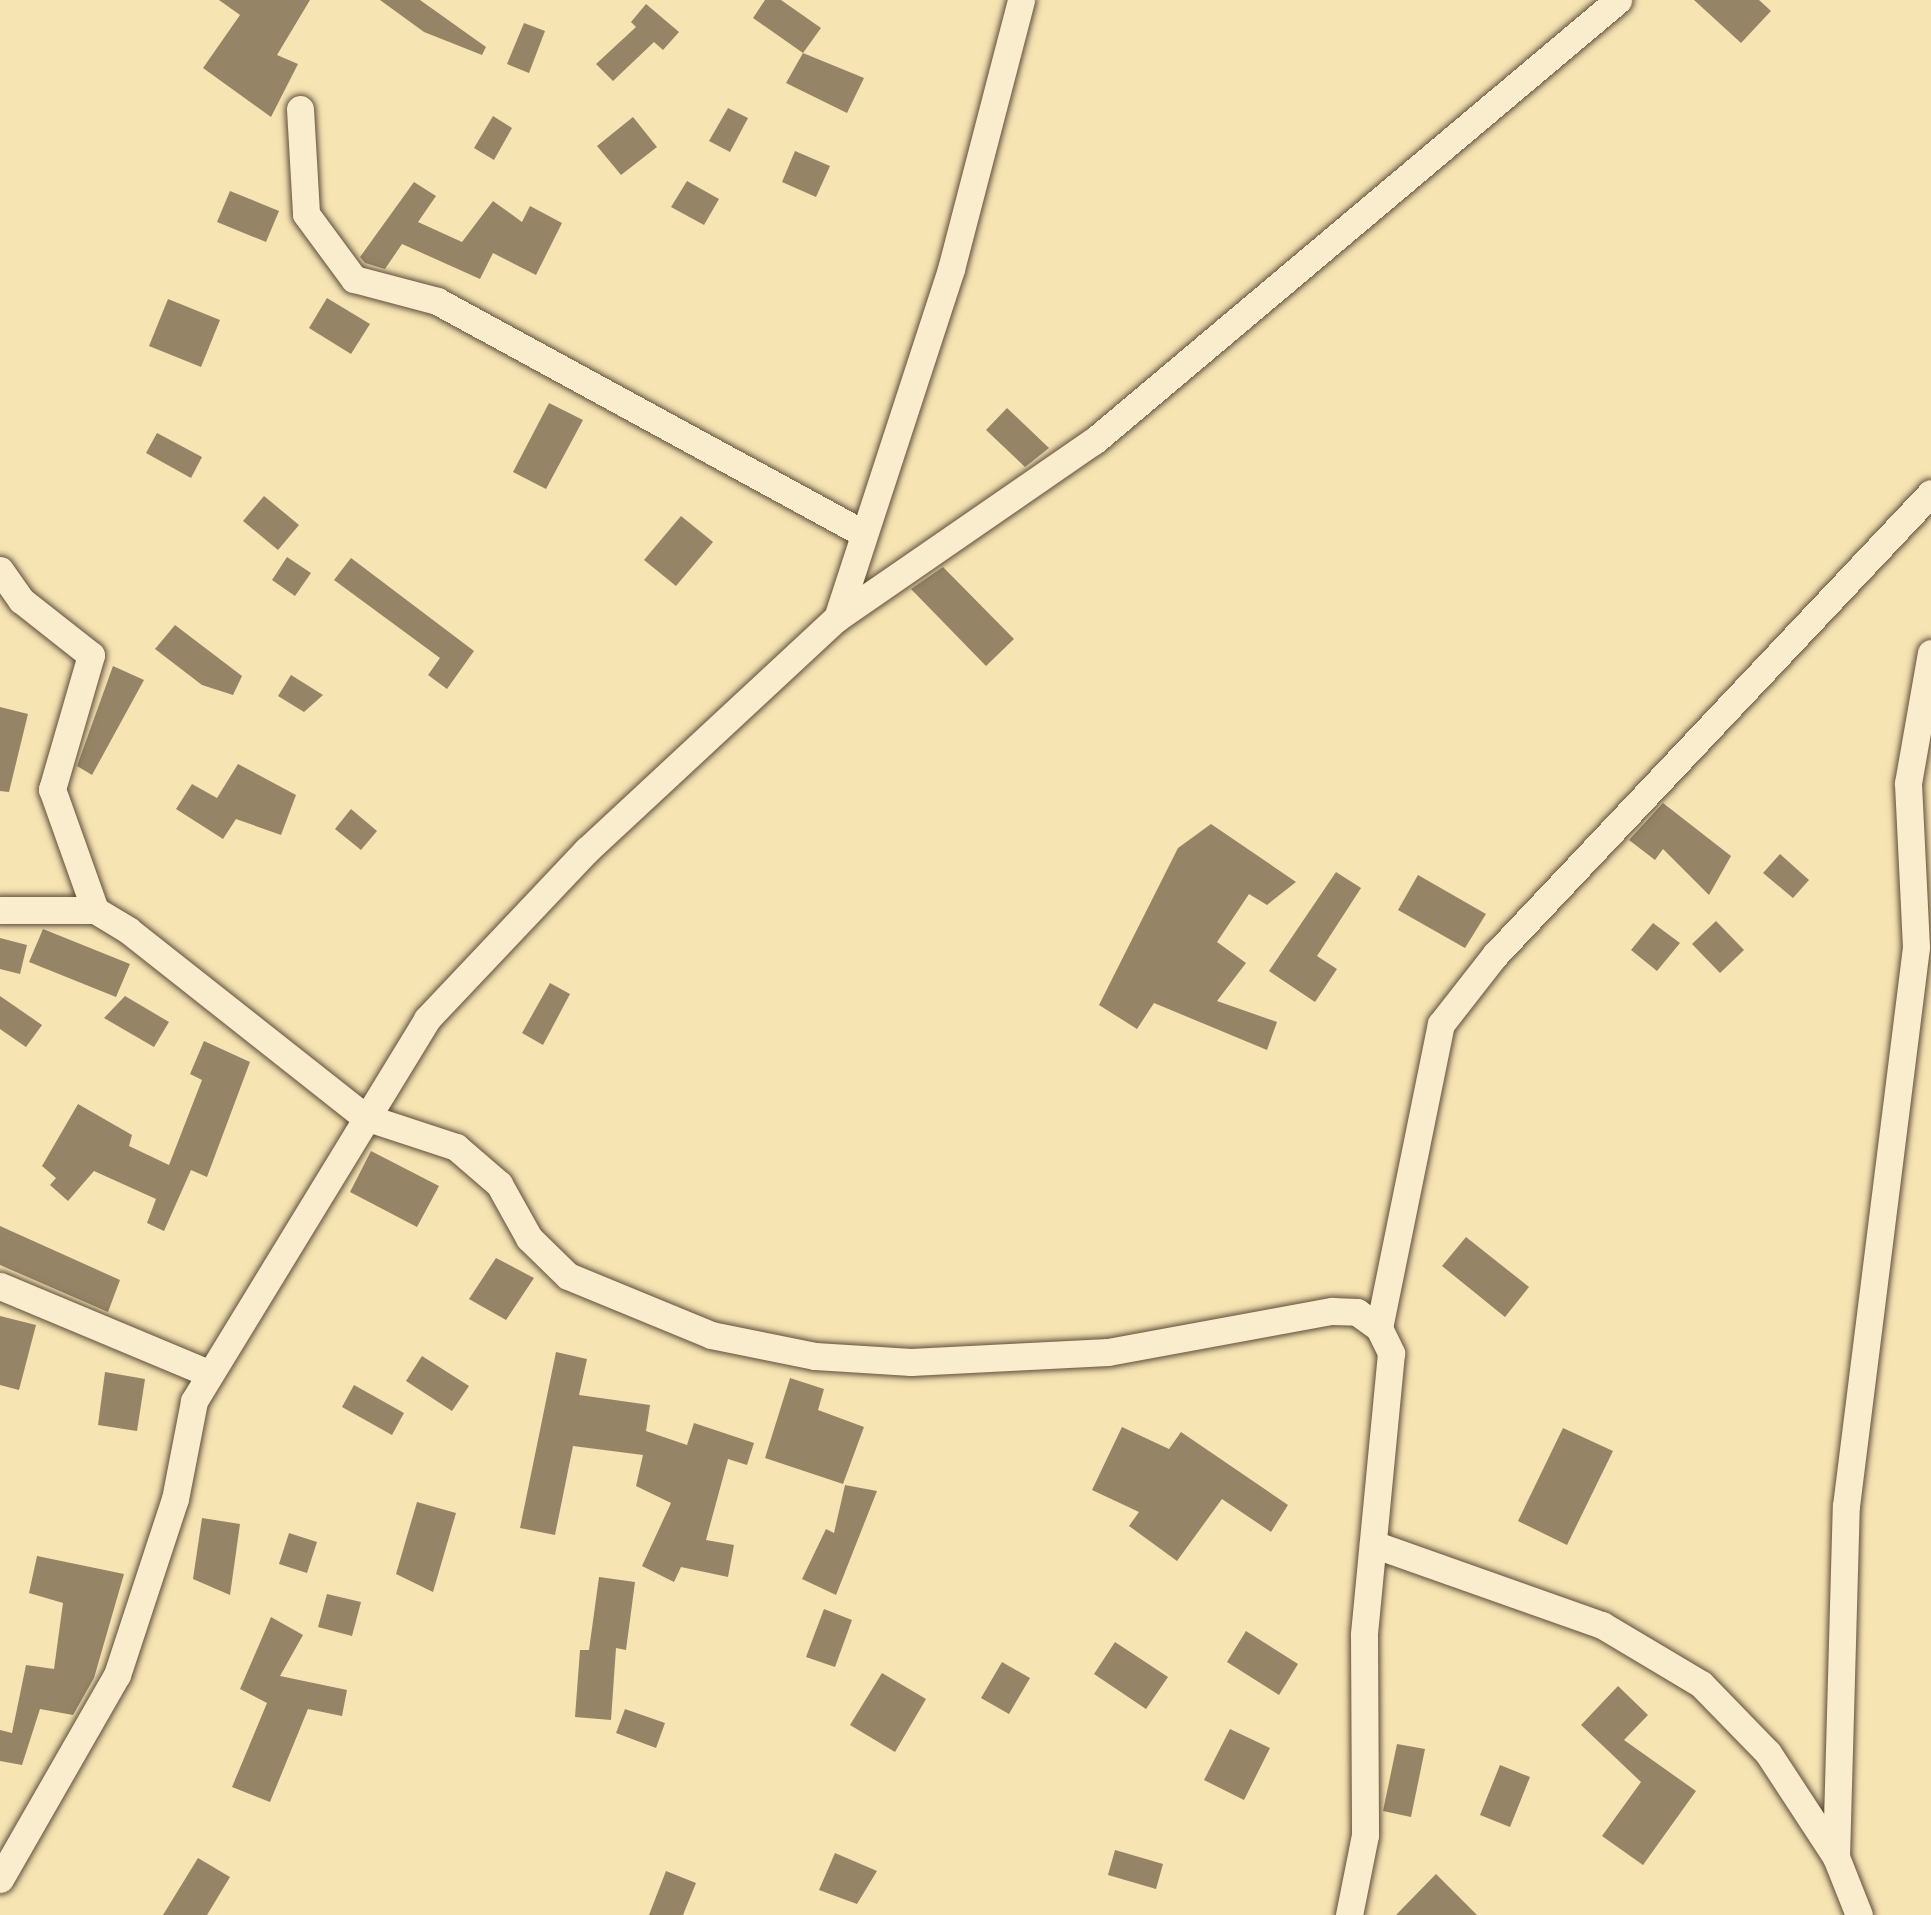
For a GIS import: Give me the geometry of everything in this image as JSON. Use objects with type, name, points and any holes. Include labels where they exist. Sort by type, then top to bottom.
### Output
[{"type":"street","points":[[837,618],[951,269],[1021,0]]},
{"type":"street","points":[[0,1880],[117,1675],[208,1373],[427,1018],[504,933],[837,618],[1094,441],[1618,0]]},
{"type":"street","points":[[300,109],[306,214],[354,279],[437,301],[864,534]]},
{"type":"street","points":[[1379,1328],[1442,1024],[1495,955],[1931,493]]},
{"type":"street","points":[[0,570],[21,600],[67,629],[91,655],[52,789],[94,910],[365,1117],[456,1147],[499,1184],[529,1238],[568,1276],[711,1335],[814,1356],[910,1362],[1108,1352],[1332,1310],[1357,1312],[1379,1328],[1391,1353],[1364,1635],[1365,1835],[1348,1915]]},
{"type":"street","points":[[1836,1857],[1846,1506],[1916,947],[1908,783],[1931,652]]},
{"type":"street","points":[[0,910],[94,910]]},
{"type":"street","points":[[0,1286],[208,1373]]},
{"type":"street","points":[[1373,1544],[1602,1624],[1701,1684],[1768,1753],[1836,1857],[1859,1915]]},
{"type":"building","points":[[219,0],[310,0],[277,55],[298,64],[271,117],[203,68],[240,15]]},
{"type":"building","points":[[380,0],[420,0],[486,47],[482,55],[424,32]]},
{"type":"building","points":[[765,0],[781,0],[821,28],[803,53],[753,18]]},
{"type":"building","points":[[1694,0],[1759,0],[1771,11],[1741,43]]},
{"type":"building","points":[[646,4],[679,32],[663,50],[654,42],[613,81],[596,64],[636,27],[631,22]]},
{"type":"building","points":[[524,23],[545,31],[529,73],[507,64]]},
{"type":"building","points":[[803,53],[864,78],[847,113],[786,83]]},
{"type":"building","points":[[728,108],[748,118],[730,152],[709,141]]},
{"type":"building","points":[[493,116],[512,128],[494,160],[474,148]]},
{"type":"building","points":[[633,117],[657,147],[621,175],[597,146]]},
{"type":"building","points":[[795,151],[830,166],[816,197],[782,182]]},
{"type":"building","points":[[687,181],[719,199],[704,225],[671,207]]},
{"type":"building","points":[[414,182],[436,196],[418,222],[462,242],[493,201],[522,222],[530,206],[562,223],[536,275],[493,253],[480,279],[402,244],[385,269],[365,263],[360,257]]},
{"type":"building","points":[[230,191],[279,211],[266,242],[217,222]]},
{"type":"building","points":[[327,298],[370,324],[351,354],[309,328]]},
{"type":"building","points":[[168,299],[220,320],[201,367],[149,346]]},
{"type":"building","points":[[549,403],[583,420],[546,489],[513,472]]},
{"type":"building","points":[[1007,408],[1049,448],[1025,467],[986,430]]},
{"type":"building","points":[[157,433],[202,457],[191,478],[146,453]]},
{"type":"building","points":[[264,496],[299,525],[278,550],[243,521]]},
{"type":"building","points":[[681,516],[713,542],[676,586],[644,560]]},
{"type":"building","points":[[287,557],[311,573],[295,596],[272,580]]},
{"type":"building","points":[[351,558],[474,651],[447,689],[428,675],[440,658],[334,580]]},
{"type":"building","points":[[943,567],[1014,639],[986,666],[911,589]]},
{"type":"building","points":[[175,625],[242,676],[233,695],[202,685],[155,649]]},
{"type":"building","points":[[113,666],[144,680],[92,775],[77,766]]},
{"type":"building","points":[[291,675],[323,695],[304,712],[278,696]]},
{"type":"building","points":[[0,707],[28,714],[9,792],[0,791]]},
{"type":"building","points":[[238,764],[296,795],[281,835],[236,819],[223,839],[176,809],[192,784],[217,798]]},
{"type":"building","points":[[1663,803],[1731,856],[1709,895],[1663,849],[1655,860],[1629,840]]},
{"type":"building","points":[[351,809],[377,831],[361,850],[335,829]]},
{"type":"building","points":[[1211,824],[1296,882],[1267,905],[1249,894],[1217,942],[1246,963],[1217,1001],[1277,1022],[1267,1050],[1154,1003],[1137,1029],[1099,1005],[1178,848]]},
{"type":"building","points":[[1780,854],[1809,880],[1793,898],[1763,873]]},
{"type":"building","points":[[1336,872],[1361,888],[1317,956],[1337,969],[1315,1002],[1269,971]]},
{"type":"building","points":[[1418,875],[1486,914],[1465,948],[1398,910]]},
{"type":"building","points":[[1716,921],[1744,950],[1720,973],[1692,944]]},
{"type":"building","points":[[1653,923],[1680,943],[1657,971],[1631,950]]},
{"type":"building","points":[[43,929],[130,964],[116,997],[29,962]]},
{"type":"building","points":[[0,938],[27,945],[20,974],[0,969]]},
{"type":"building","points":[[550,983],[570,994],[543,1045],[522,1033]]},
{"type":"building","points":[[0,996],[42,1025],[26,1047],[0,1029]]},
{"type":"building","points":[[125,996],[169,1022],[154,1047],[104,1018]]},
{"type":"building","points":[[204,1041],[250,1062],[207,1177],[191,1170],[164,1231],[147,1223],[156,1199],[94,1171],[68,1201],[50,1185],[56,1178],[42,1166],[78,1104],[132,1135],[129,1146],[169,1165],[202,1080],[190,1074]]},
{"type":"building","points":[[371,1151],[439,1186],[417,1227],[350,1192]]},
{"type":"building","points":[[0,1226],[120,1280],[108,1312],[0,1265]]},
{"type":"building","points":[[1466,1237],[1529,1287],[1505,1317],[1442,1266]]},
{"type":"building","points":[[496,1258],[534,1278],[506,1320],[469,1299]]},
{"type":"building","points":[[0,1316],[36,1325],[19,1390],[0,1385]]},
{"type":"building","points":[[556,1352],[587,1359],[579,1395],[650,1405],[646,1431],[687,1445],[694,1423],[754,1443],[747,1465],[728,1459],[706,1540],[734,1545],[728,1577],[681,1567],[674,1582],[642,1566],[671,1503],[636,1486],[643,1455],[573,1446],[555,1535],[520,1528]]},
{"type":"building","points":[[422,1356],[469,1386],[452,1411],[406,1381]]},
{"type":"building","points":[[105,1372],[145,1379],[137,1431],[98,1425]]},
{"type":"building","points":[[790,1378],[824,1389],[818,1410],[864,1427],[843,1484],[765,1458]]},
{"type":"building","points":[[354,1385],[404,1413],[392,1435],[342,1407]]},
{"type":"building","points":[[1122,1427],[1169,1449],[1181,1432],[1288,1505],[1271,1532],[1222,1499],[1177,1561],[1129,1526],[1139,1512],[1092,1490]]},
{"type":"building","points":[[1563,1428],[1613,1451],[1567,1545],[1518,1521]]},
{"type":"building","points":[[845,1485],[877,1491],[836,1595],[802,1579],[826,1529],[834,1533]]},
{"type":"building","points":[[417,1502],[456,1513],[433,1592],[396,1574]]},
{"type":"building","points":[[202,1518],[240,1524],[230,1595],[193,1579]]},
{"type":"building","points":[[289,1533],[317,1542],[307,1573],[279,1564]]},
{"type":"building","points":[[37,1556],[124,1574],[94,1678],[73,1715],[40,1709],[22,1765],[0,1761],[0,1730],[12,1733],[26,1665],[54,1669],[63,1603],[29,1593]]},
{"type":"building","points":[[599,1577],[635,1582],[626,1650],[616,1648],[611,1720],[575,1717],[580,1650],[589,1650]]},
{"type":"building","points":[[327,1594],[361,1602],[352,1636],[318,1627]]},
{"type":"building","points":[[824,1609],[852,1620],[835,1667],[806,1657]]},
{"type":"building","points":[[271,1617],[303,1635],[280,1676],[347,1690],[342,1716],[308,1709],[270,1802],[232,1787],[267,1703],[240,1689]]},
{"type":"building","points":[[1246,1631],[1298,1664],[1279,1695],[1227,1662]]},
{"type":"building","points":[[1115,1642],[1168,1677],[1146,1709],[1094,1674]]},
{"type":"building","points":[[1002,1662],[1030,1678],[1009,1714],[981,1698]]},
{"type":"building","points":[[882,1673],[926,1699],[895,1752],[850,1725]]},
{"type":"building","points":[[1618,1686],[1648,1715],[1624,1740],[1696,1791],[1643,1865],[1602,1836],[1641,1782],[1581,1725]]},
{"type":"building","points":[[625,1709],[665,1723],[656,1748],[616,1733]]},
{"type":"building","points":[[1230,1729],[1270,1748],[1244,1800],[1204,1780]]},
{"type":"building","points":[[1397,1744],[1425,1749],[1411,1817],[1383,1811]]},
{"type":"building","points":[[1500,1765],[1530,1777],[1510,1827],[1480,1815]]},
{"type":"building","points":[[1115,1850],[1163,1864],[1156,1889],[1108,1875]]},
{"type":"building","points":[[835,1853],[877,1871],[857,1904],[819,1890]]},
{"type":"building","points":[[198,1858],[230,1877],[207,1915],[163,1915]]},
{"type":"building","points":[[666,1871],[696,1883],[683,1915],[649,1915]]},
{"type":"building","points":[[1436,1874],[1477,1915],[1396,1915]]}]
